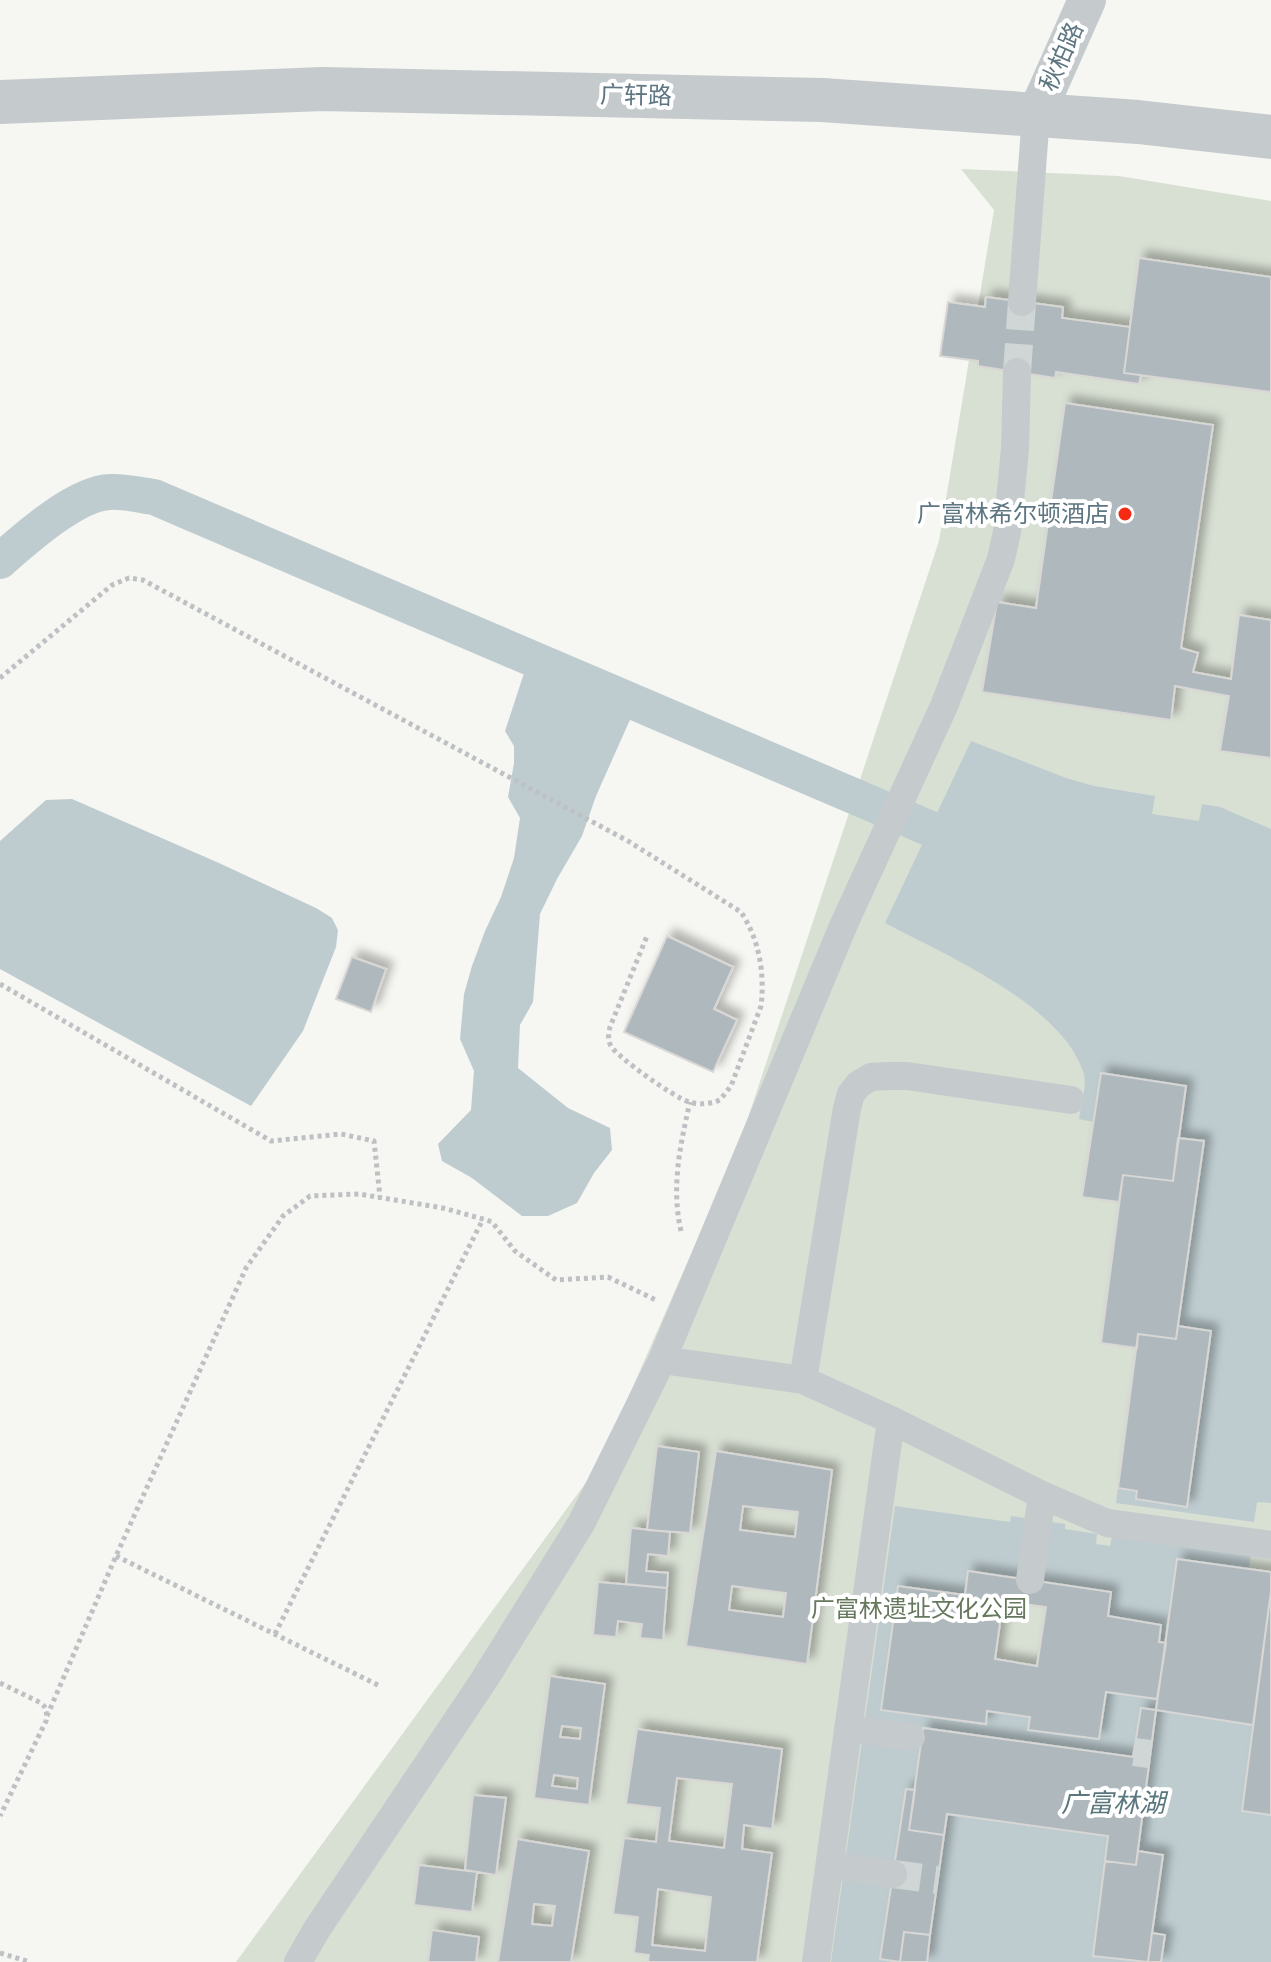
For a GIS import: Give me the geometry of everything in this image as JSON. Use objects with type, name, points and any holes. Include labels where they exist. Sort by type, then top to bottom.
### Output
[{"type":"street","name":"秋柏路","points":[[1036,115],[1087,0]]},
{"type":"street","name":"广轩路","points":[[0,102],[322,89],[822,100],[1138,122],[1271,137]]},
{"type":"street","points":[[1022,302],[1036,115]]},
{"type":"street","points":[[298,1962],[484,1680],[582,1522],[662,1360],[844,924],[944,706],[993,582],[1007,532],[1015,449],[1017,372]]},
{"type":"street","points":[[803,1380],[847,1108],[851,1094],[859,1084],[871,1077],[907,1076],[1071,1100]]},
{"type":"street","points":[[662,1360],[803,1380],[1107,1523],[1271,1545]]},
{"type":"street","points":[[816,1962],[891,1420]]},
{"type":"street","points":[[1030,1580],[1042,1495]]},
{"type":"street","points":[[848,1728],[911,1737]]},
{"type":"street","points":[[830,1865],[893,1874]]},
{"type":"path","points":[[1,676],[112,585],[129,578],[143,580],[628,841],[741,912],[749,924],[759,954],[761,1006],[731,1086],[724,1097],[713,1103],[690,1102],[674,1095],[610,1045],[610,1027],[647,936]]},
{"type":"path","points":[[0,984],[271,1141],[341,1134],[374,1141],[380,1197]]},
{"type":"path","points":[[690,1102],[680,1144],[677,1205],[681,1233],[701,1266]]},
{"type":"path","points":[[0,1816],[46,1721],[116,1556],[246,1268],[283,1216],[310,1196],[359,1194],[443,1208],[483,1219],[492,1222],[515,1251],[556,1280],[608,1277],[682,1313]]},
{"type":"path","points":[[275,1634],[483,1219]]},
{"type":"path","points":[[116,1556],[378,1685]]},
{"type":"path","points":[[0,1683],[35,1698],[45,1707],[47,1716]]},
{"type":"path","points":[[0,1953],[30,1962]]},
{"type":"green space","name":"广富林遗址文化公园","points":[[961,169],[1119,176],[1271,201],[1271,1962],[236,1962],[598,1466],[739,1145],[939,541],[994,210]]},
{"type":"water","points":[[529,658],[637,704],[596,796],[582,836],[540,914],[533,1002],[520,1025],[518,1068],[568,1108],[610,1128],[612,1150],[577,1203],[548,1216],[522,1216],[472,1178],[442,1161],[438,1144],[471,1110],[474,1071],[460,1039],[464,994],[514,858],[520,818],[508,797],[514,746],[505,731]]},
{"type":"water","points":[[971,741],[1066,778],[1155,796],[1152,814],[1199,821],[1202,804],[1220,807],[1271,829],[1271,1503],[1257,1502],[1254,1522],[1116,1503],[1136,1348],[1101,1343],[1119,1203],[1082,1197],[1093,1122],[1079,1119],[1084,1089],[1083,1071],[1070,1047],[1051,1024],[1026,1003],[968,966],[885,923]]},
{"type":"water","points":[[72,799],[219,863],[332,918],[338,930],[336,947],[303,1031],[251,1106],[0,969],[0,841],[46,800]]},
{"type":"water","name":"广富林湖","points":[[895,1506],[1010,1522],[1011,1516],[1065,1524],[1065,1529],[1097,1534],[1096,1544],[1110,1546],[1112,1536],[1251,1554],[1246,1588],[1271,1591],[1271,1962],[831,1962]],"holes":[[[1004,1601],[1046,1608],[1037,1665],[995,1659]]]},
{"type":"building","points":[[1139,258],[1271,277],[1271,392],[1124,373]]},
{"type":"building","points":[[986,297],[1063,307],[1062,318],[1130,327],[1124,373],[1141,375],[1139,384],[1056,372],[1055,378],[978,366],[978,361],[940,356],[948,302],[985,307]]},
{"type":"building","name":"广富林希尔顿酒店","points":[[1065,403],[1213,425],[1181,648],[1198,653],[1193,672],[1231,679],[1239,615],[1271,620],[1271,758],[1220,751],[1229,696],[1175,686],[1171,720],[982,692],[997,602],[1036,608]]},
{"type":"building","points":[[667,936],[733,967],[714,1009],[737,1020],[713,1072],[624,1032]]},
{"type":"building","points":[[352,957],[386,969],[371,1012],[336,999]]},
{"type":"building","points":[[1101,1073],[1186,1086],[1173,1181],[1123,1175],[1119,1202],[1082,1197]]},
{"type":"building","points":[[1178,1138],[1204,1141],[1176,1339],[1138,1334],[1137,1348],[1101,1343],[1123,1175],[1173,1181]]},
{"type":"building","points":[[1178,1326],[1211,1331],[1187,1507],[1136,1499],[1137,1491],[1118,1488],[1138,1334],[1176,1339]]},
{"type":"building","points":[[657,1446],[699,1452],[690,1533],[647,1530]]},
{"type":"building","points":[[716,1451],[832,1470],[807,1664],[686,1646]],"holes":[[[743,1506],[798,1512],[795,1537],[740,1530]],[[732,1586],[786,1593],[783,1617],[729,1610]]]},
{"type":"building","points":[[631,1528],[670,1532],[668,1556],[648,1554],[646,1571],[668,1573],[667,1588],[626,1584]]},
{"type":"building","points":[[1177,1559],[1271,1572],[1253,1725],[1156,1710]]},
{"type":"building","points":[[968,1571],[1111,1592],[1108,1616],[1161,1625],[1159,1642],[1166,1643],[1157,1699],[1106,1692],[1099,1739],[1028,1730],[1030,1717],[987,1711],[986,1724],[881,1710],[898,1586],[965,1595]],"holes":[[[1003,1601],[1046,1607],[1037,1666],[995,1659]]]},
{"type":"building","points":[[598,1582],[667,1588],[663,1640],[640,1638],[642,1624],[618,1621],[616,1637],[593,1635]]},
{"type":"building","points":[[1271,1591],[1271,1815],[1242,1811]]},
{"type":"building","points":[[550,1676],[605,1684],[589,1805],[534,1798]],"holes":[[[562,1726],[581,1728],[580,1739],[560,1737]],[[554,1775],[578,1778],[577,1789],[552,1786]]]},
{"type":"building","points":[[1141,1708],[1156,1710],[1136,1865],[1105,1861],[1108,1836],[947,1814],[944,1835],[909,1830],[923,1728],[1133,1757]]},
{"type":"building","points":[[637,1729],[782,1749],[772,1829],[744,1825],[742,1849],[772,1853],[757,1962],[648,1962],[649,1955],[634,1953],[638,1917],[613,1914],[624,1838],[656,1842],[660,1808],[626,1804]],"holes":[[[677,1778],[732,1784],[724,1848],[669,1841]],[[658,1889],[711,1897],[705,1951],[652,1945]]]},
{"type":"building","points":[[906,1789],[915,1790],[909,1830],[944,1835],[930,1935],[904,1932],[900,1962],[880,1959]]},
{"type":"building","points":[[473,1795],[506,1798],[496,1875],[465,1870]]},
{"type":"building","points":[[517,1839],[589,1851],[571,1962],[498,1962]],"holes":[[[534,1904],[555,1906],[552,1926],[532,1924]]]},
{"type":"building","points":[[1138,1851],[1163,1855],[1148,1962],[1093,1956],[1105,1861],[1136,1865]]},
{"type":"building","points":[[419,1865],[477,1872],[472,1912],[414,1905]]},
{"type":"building","points":[[432,1930],[479,1937],[476,1962],[428,1962]]},
{"type":"building","points":[[904,1932],[930,1935],[927,1962],[900,1962]]},
{"type":"building","points":[[1152,1933],[1165,1935],[1161,1962],[1148,1962]]},
{"type":"waterway","points":[[0,561],[52,519],[82,500],[110,492],[154,497],[973,847]]},
{"type":"tunnel","points":[[1017,372],[1022,302]]},
{"type":"tunnel","points":[[1134,1752],[1150,1754]]},
{"type":"tunnel","points":[[893,1874],[938,1880]]},
{"type":"place","name":"广富林希尔顿酒店","points":[[1125,514]]}]
